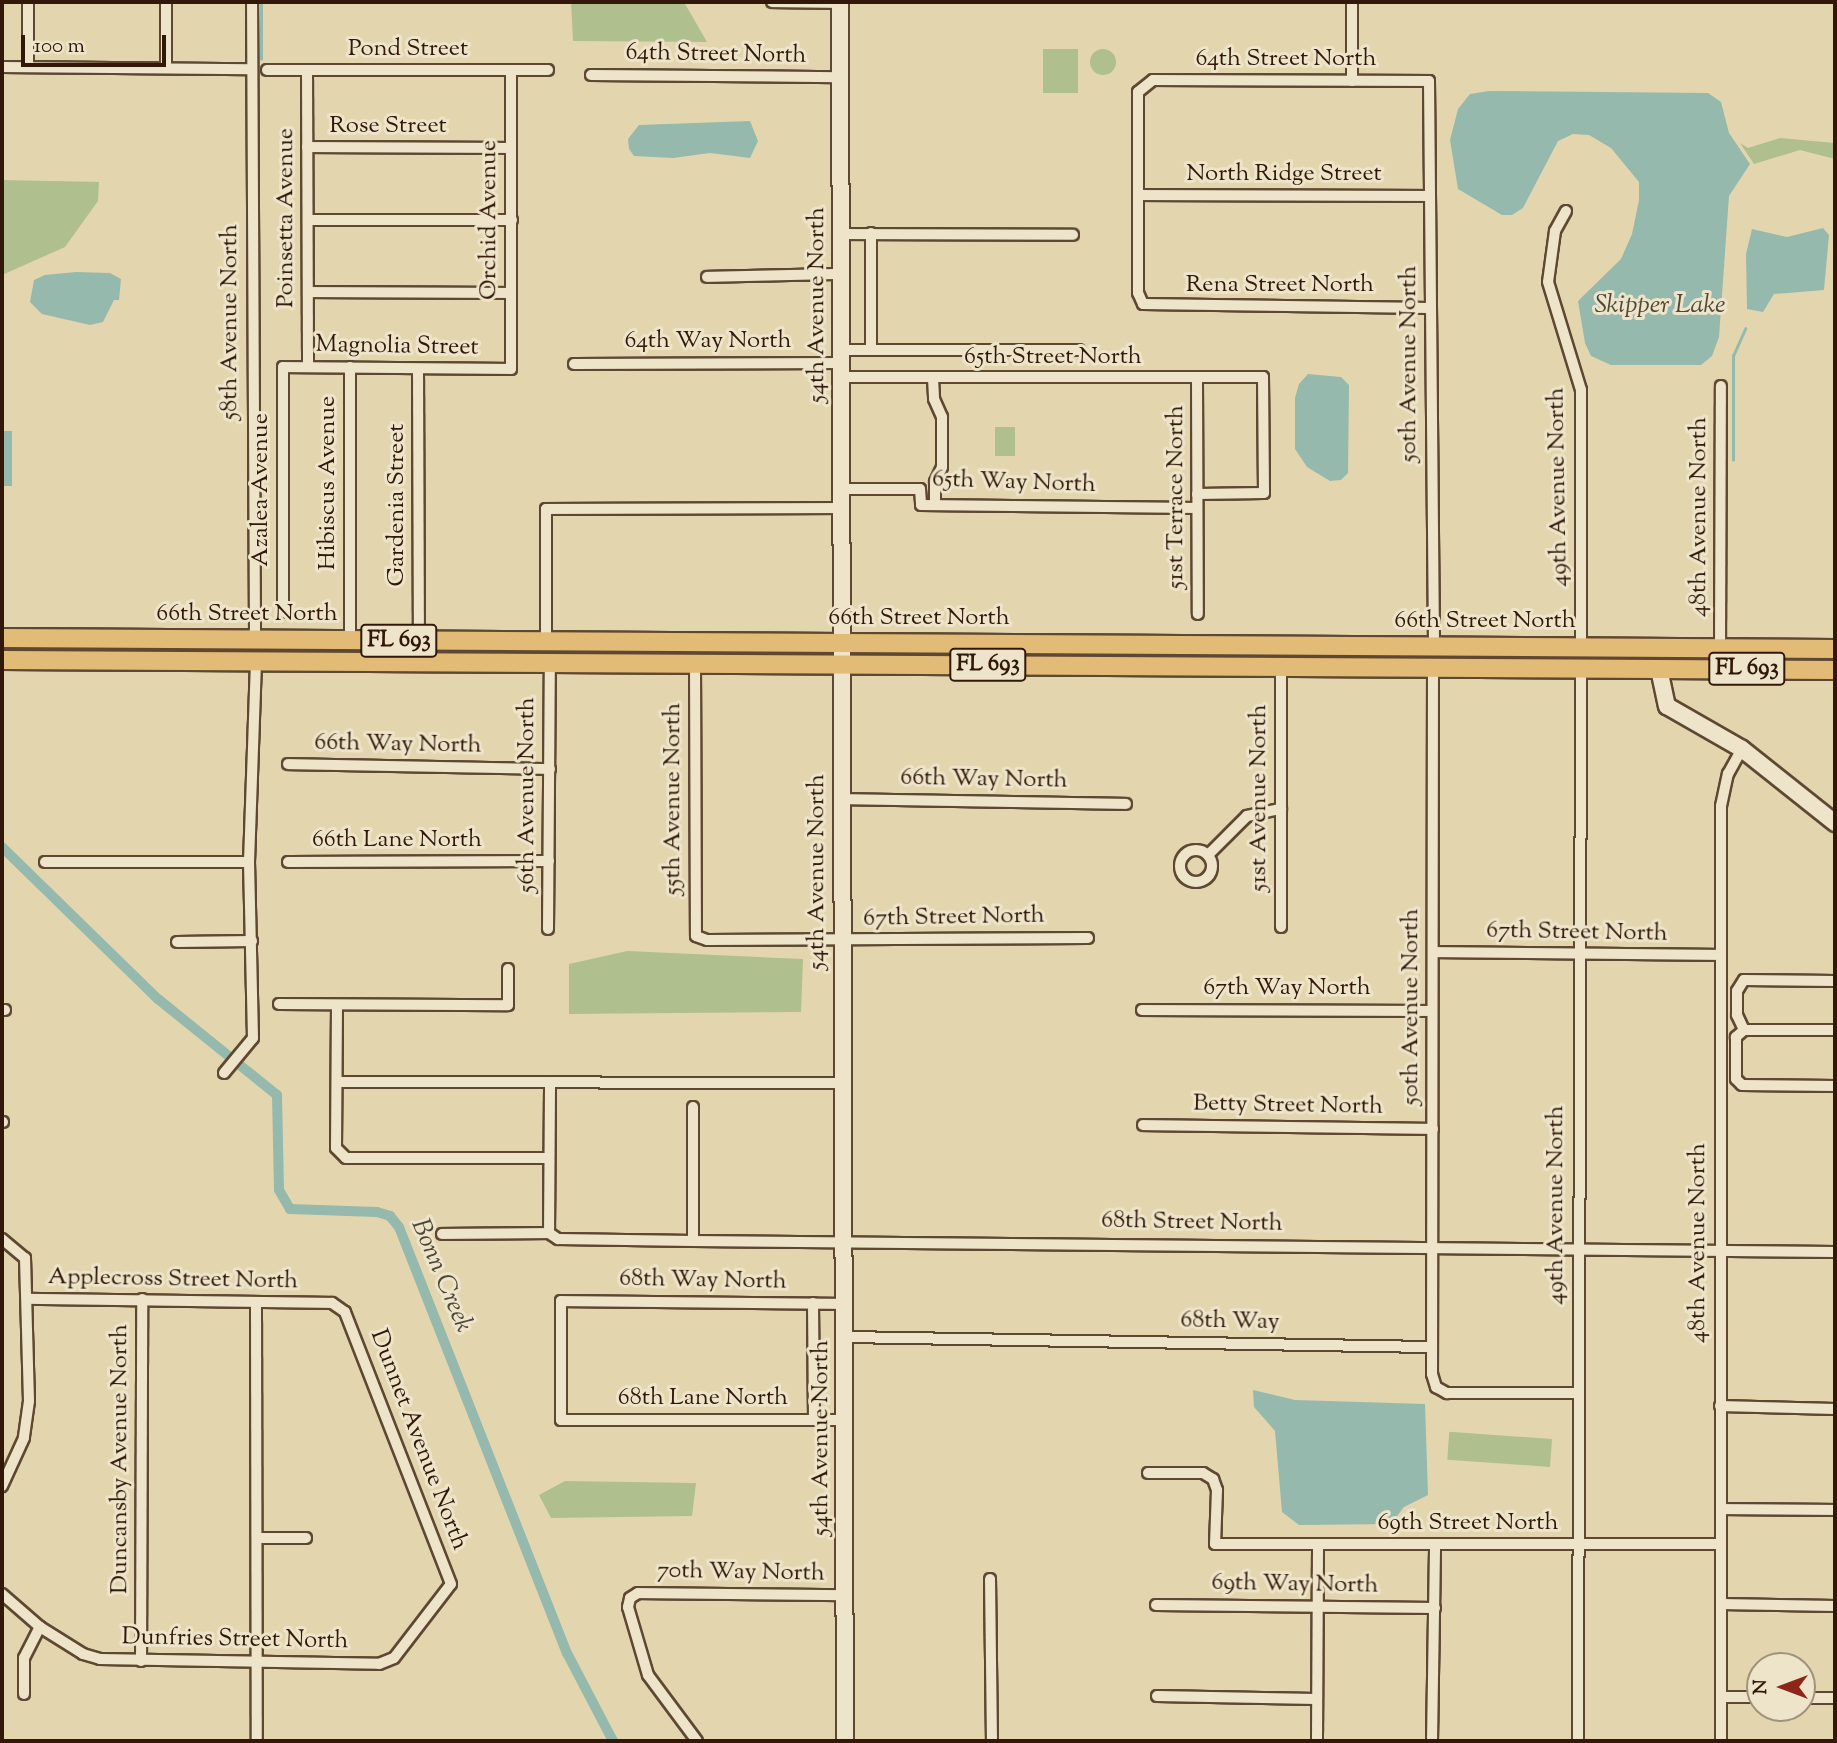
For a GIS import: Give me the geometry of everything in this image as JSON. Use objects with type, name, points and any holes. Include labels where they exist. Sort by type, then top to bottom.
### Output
[{"type":"main road","name":"54th Avenue North","points":[[840,3],[840,941],[845,1304],[845,1741]]},
{"type":"main road","name":"66th Street North","points":[[2,638],[1835,649]]},
{"type":"main road","points":[[119,660],[133,651],[230,651],[252,640]]},
{"type":"main road","points":[[256,661],[272,652],[349,649],[356,640]]},
{"type":"main road","points":[[439,661],[529,652],[547,642]]},
{"type":"main road","points":[[550,661],[583,652],[633,652],[653,642]]},
{"type":"main road","points":[[1008,666],[1022,655],[1058,653],[1061,644]]},
{"type":"main road","points":[[1080,666],[1087,656],[1125,654],[1137,645]]},
{"type":"main road","points":[[1145,667],[1155,655],[1247,655],[1265,646]]},
{"type":"main road","points":[[1324,668],[1352,657],[1418,657],[1434,647]]},
{"type":"main road","points":[[1433,667],[1451,658],[1500,657],[1518,647]]},
{"type":"main road","points":[[1633,669],[1648,661],[1706,659],[1720,648]]},
{"type":"main road","name":"66th Street North","points":[[2,660],[1835,670]]},
{"type":"main road","points":[[1659,669],[1667,706],[1742,749],[1835,823]]},
{"type":"street","points":[[28,2],[28,66]]},
{"type":"street","points":[[166,2],[166,67]]},
{"type":"street","name":"58th Avenue North","points":[[252,2],[256,630],[252,640]]},
{"type":"street","points":[[772,2],[840,3]]},
{"type":"street","points":[[1352,2],[1352,81]]},
{"type":"street","points":[[2,67],[252,69]]},
{"type":"street","name":"Pond Street","points":[[267,70],[548,70]]},
{"type":"street","name":"Poinsetta Avenue","points":[[307,70],[308,366]]},
{"type":"street","name":"Orchid Avenue","points":[[511,72],[511,369]]},
{"type":"street","name":"64th Street North","points":[[591,75],[840,77]]},
{"type":"street","name":"64th Street North","points":[[1138,195],[1138,92],[1153,80],[1429,81]]},
{"type":"street","name":"50th Avenue North","points":[[1429,81],[1434,647]]},
{"type":"street","name":"Rose Street","points":[[307,147],[511,148]]},
{"type":"street","name":"North Ridge Street","points":[[1138,195],[1430,196]]},
{"type":"street","name":"Rena Street North","points":[[1138,195],[1138,293],[1151,307],[1429,308]]},
{"type":"street","name":"49th Avenue North","points":[[1566,211],[1555,231],[1548,282],[1581,390],[1581,646]]},
{"type":"street","points":[[309,220],[512,220]]},
{"type":"street","points":[[871,233],[871,350]]},
{"type":"street","points":[[841,234],[1073,235]]},
{"type":"street","points":[[707,277],[841,274]]},
{"type":"street","points":[[308,292],[511,293]]},
{"type":"street","points":[[841,363],[871,350],[1079,350]]},
{"type":"street","name":"64th Way North","points":[[574,364],[841,363]]},
{"type":"street","name":"65th Street North","points":[[841,363],[933,378],[1197,380],[1264,377],[1264,494],[1197,494]]},
{"type":"street","name":"Magnolia Street","points":[[282,367],[511,369]]},
{"type":"street","name":"Azalea Avenue","points":[[282,367],[283,612]]},
{"type":"street","name":"Hibiscus Avenue","points":[[350,368],[356,640]]},
{"type":"street","name":"Gardenia Street","points":[[418,369],[419,641]]},
{"type":"street","points":[[933,378],[934,399],[942,417],[942,467],[935,482],[935,505]]},
{"type":"street","name":"51st Terrace North","points":[[1197,380],[1198,614]]},
{"type":"street","name":"48th Avenue North","points":[[1720,648],[1721,386]]},
{"type":"street","name":"65th Way North","points":[[842,489],[920,489],[921,505],[1197,508]]},
{"type":"street","points":[[547,642],[546,509],[842,508]]},
{"type":"street","points":[[227,1069],[253,1038],[249,862],[256,661]]},
{"type":"street","name":"56th Avenue North","points":[[548,929],[550,661]]},
{"type":"street","name":"55th Avenue North","points":[[695,662],[696,936]]},
{"type":"street","name":"50th Avenue North","points":[[1429,1347],[1433,1129],[1433,667]]},
{"type":"street","name":"51st Avenue North","points":[[1281,668],[1281,927]]},
{"type":"street","name":"49th Avenue North","points":[[1578,1741],[1581,669]]},
{"type":"street","name":"48th Avenue North","points":[[1721,1741],[1722,798],[1742,749]]},
{"type":"street","name":"66th Way North","points":[[288,764],[550,769]]},
{"type":"street","name":"66th Way North","points":[[841,799],[1126,804]]},
{"type":"street","points":[[1208,855],[1247,816],[1282,809]]},
{"type":"street","points":[[44,862],[249,862]]},
{"type":"street","name":"66th Lane North","points":[[288,862],[549,862]]},
{"type":"street","name":"67th Street North","points":[[696,936],[707,940],[840,941],[1088,938]]},
{"type":"street","points":[[177,942],[252,941]]},
{"type":"street","name":"67th Street North","points":[[1433,952],[1721,955]]},
{"type":"street","points":[[279,1004],[508,1005],[509,969]]},
{"type":"street","points":[[1744,1030],[1737,1015],[1737,991],[1744,980],[1835,981]]},
{"type":"street","points":[[337,1004],[336,1148],[346,1158],[549,1158]]},
{"type":"street","name":"67th Way North","points":[[1142,1010],[1431,1011]]},
{"type":"street","points":[[1835,1030],[1744,1030],[1736,1037],[1736,1079],[1742,1085],[1835,1086]]},
{"type":"street","points":[[337,1082],[843,1083]]},
{"type":"street","points":[[549,1233],[550,1082]]},
{"type":"street","points":[[693,1107],[693,1241]]},
{"type":"street","name":"Betty Street North","points":[[1143,1125],[1433,1129]]},
{"type":"street","name":"68th Street North","points":[[442,1234],[549,1233],[558,1239],[693,1241],[844,1240],[1835,1252]]},
{"type":"street","name":"Applecross Street North","points":[[2,1239],[25,1258],[28,1299],[332,1303],[345,1312]]},
{"type":"street","points":[[2,1486],[27,1426],[28,1299]]},
{"type":"street","name":"Duncansby Avenue North","points":[[141,1661],[142,1299]]},
{"type":"street","name":"68th Way North","points":[[561,1420],[561,1301],[845,1304]]},
{"type":"street","points":[[256,1302],[257,1741]]},
{"type":"street","points":[[813,1303],[814,1419]]},
{"type":"street","name":"Dunnet Avenue North","points":[[345,1312],[451,1584]]},
{"type":"street","name":"68th Way","points":[[845,1337],[1429,1347]]},
{"type":"street","points":[[1429,1347],[1436,1387],[1447,1393],[1578,1392]]},
{"type":"street","points":[[1720,1406],[1835,1409]]},
{"type":"street","name":"68th Lane North","points":[[561,1420],[845,1420]]},
{"type":"street","name":"69th Street North","points":[[1148,1473],[1203,1474],[1213,1479],[1217,1490],[1215,1544],[1721,1544]]},
{"type":"street","points":[[1722,1509],[1835,1510]]},
{"type":"street","points":[[257,1538],[306,1538]]},
{"type":"street","points":[[1317,1741],[1318,1544]]},
{"type":"street","points":[[1432,1741],[1435,1544]]},
{"type":"street","points":[[989,1579],[992,1741]]},
{"type":"street","name":"Dunfries Street North","points":[[2,1594],[40,1627],[83,1654],[141,1661],[379,1664],[394,1658],[451,1584]]},
{"type":"street","name":"70th Way North","points":[[697,1741],[648,1675],[628,1607],[630,1598],[638,1593],[843,1595]]},
{"type":"street","points":[[1721,1604],[1835,1606]]},
{"type":"street","name":"69th Way North","points":[[1156,1605],[1435,1608]]},
{"type":"street","points":[[24,1694],[24,1658],[40,1627]]},
{"type":"street","points":[[1157,1696],[1316,1699]]},
{"type":"street","points":[[1721,1697],[1746,1697]]},
{"type":"street","points":[[1816,1698],[1835,1698]]},
{"type":"green space","points":[[571,2],[684,2],[707,42],[573,41]]},
{"type":"green space","points":[[1043,49],[1078,49],[1078,93],[1043,93]]},
{"type":"green space","points":[[1103,49],[1112,53],[1116,62],[1112,71],[1103,75],[1094,71],[1090,62],[1094,53]]},
{"type":"green space","points":[[1780,138],[1835,143],[1835,159],[1800,150],[1754,164],[1740,143],[1748,148]]},
{"type":"green space","points":[[2,180],[99,182],[98,201],[65,247],[2,275]]},
{"type":"green space","points":[[995,427],[1015,427],[1015,456],[995,456]]},
{"type":"green space","points":[[627,951],[803,959],[801,1012],[569,1014],[569,964]]},
{"type":"green space","points":[[1449,1432],[1552,1439],[1550,1467],[1447,1460]]},
{"type":"green space","points":[[565,1481],[696,1483],[692,1516],[551,1518],[539,1495]]},
{"type":"water","name":"Skipper Lake","points":[[1489,91],[1708,93],[1721,102],[1729,133],[1750,164],[1729,196],[1719,337],[1712,356],[1701,365],[1611,365],[1591,356],[1585,343],[1578,301],[1621,259],[1632,234],[1639,200],[1639,182],[1611,148],[1589,135],[1573,134],[1558,141],[1523,208],[1512,215],[1502,215],[1458,189],[1450,140],[1458,109],[1470,94]]},
{"type":"water","points":[[750,121],[758,141],[750,158],[710,153],[673,158],[634,156],[629,149],[628,139],[639,125]]},
{"type":"water","points":[[1823,228],[1829,235],[1824,290],[1774,294],[1763,312],[1747,309],[1746,254],[1752,229],[1787,237]]},
{"type":"water","points":[[110,273],[121,279],[119,300],[114,300],[103,322],[90,325],[42,314],[30,302],[34,280],[45,275]]},
{"type":"water","points":[[1308,374],[1341,377],[1349,385],[1348,473],[1341,480],[1330,481],[1307,467],[1295,449],[1295,398],[1299,384]]},
{"type":"water","points":[[2,431],[12,431],[12,486],[2,486]]},
{"type":"water","points":[[1253,1390],[1295,1400],[1425,1404],[1428,1495],[1404,1507],[1391,1524],[1299,1525],[1282,1512],[1275,1431],[1254,1407]]},
{"type":"waterway","points":[[261,2],[261,59]]},
{"type":"waterway","points":[[1733,460],[1733,356],[1745,329]]},
{"type":"waterway","name":"Bonn Creek","points":[[2,847],[158,999],[277,1095],[279,1190],[290,1209],[377,1212],[390,1216],[399,1227],[567,1653],[613,1741]]}]
